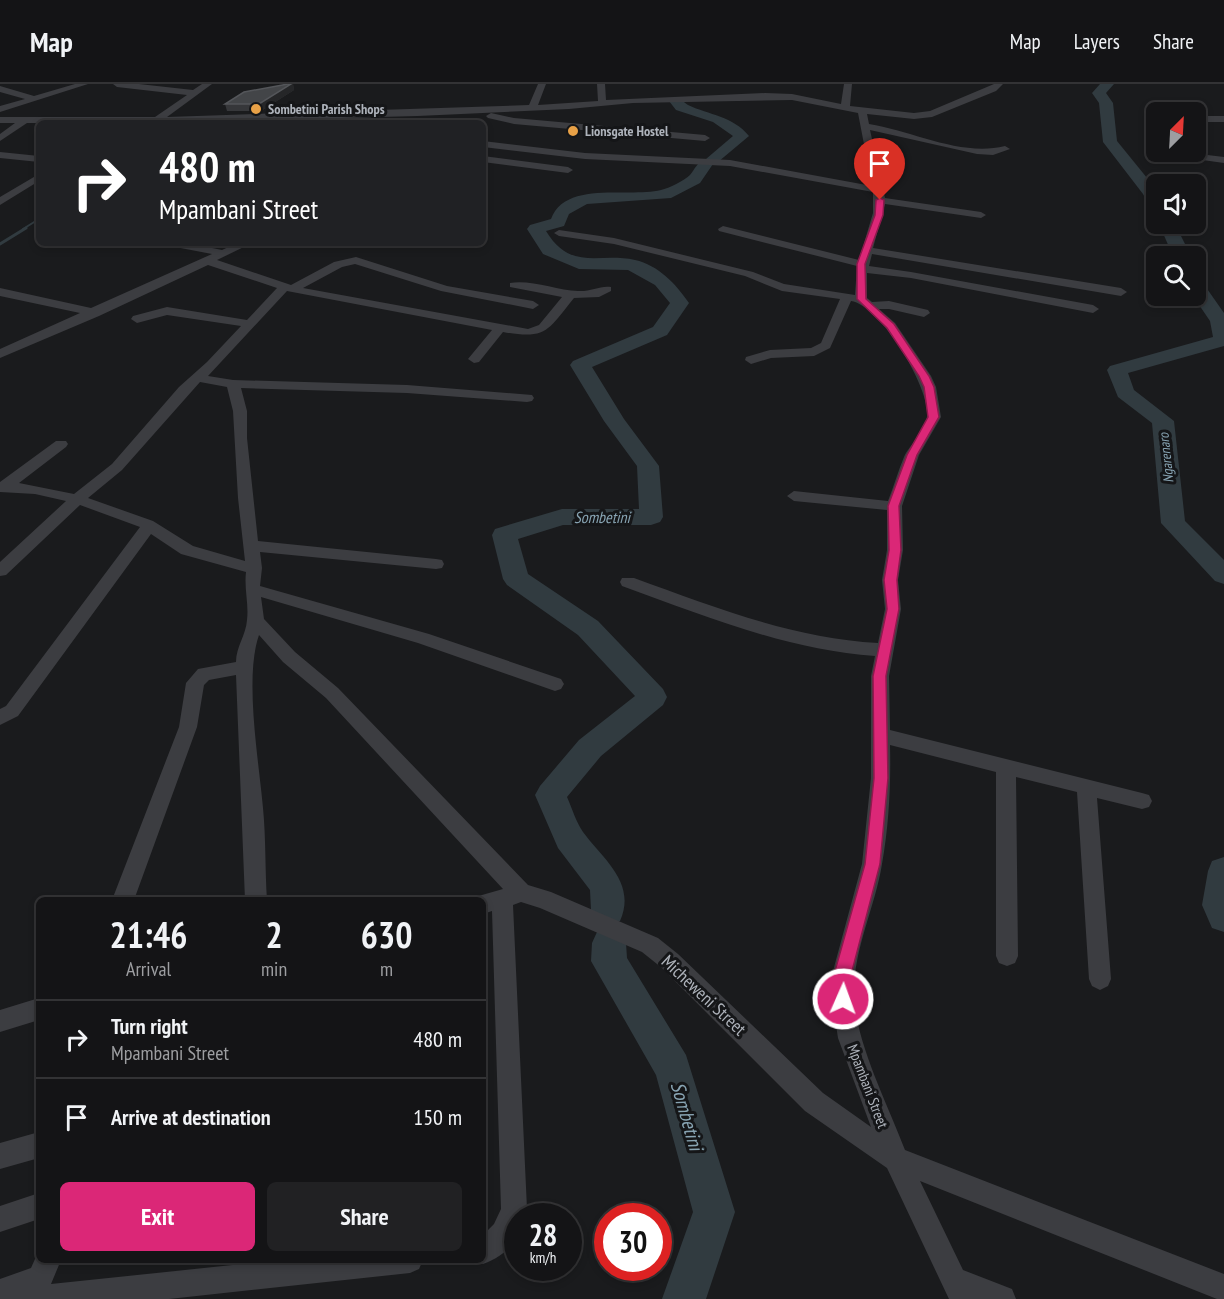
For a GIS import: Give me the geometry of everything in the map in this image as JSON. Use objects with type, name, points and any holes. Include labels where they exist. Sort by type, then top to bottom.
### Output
[{"type":"street","points":[[0,109],[84,84]]},
{"type":"street","points":[[117,84],[193,93]]},
{"type":"street","points":[[157,120],[208,84]]},
{"type":"street","points":[[532,108],[542,84]]},
{"type":"street","points":[[601,84],[602,102]]},
{"type":"street","points":[[752,360],[770,354],[814,352],[826,345],[858,301],[863,261],[879,215],[880,195],[848,84]]},
{"type":"street","points":[[857,115],[924,116],[993,89],[999,84]]},
{"type":"street","points":[[0,89],[36,99]]},
{"type":"street","points":[[157,120],[488,116],[532,108],[602,102],[775,96],[857,115],[936,144],[980,151],[996,152],[1005,149]]},
{"type":"street","points":[[488,116],[514,122],[705,138]]},
{"type":"street","points":[[1206,119],[1224,119]]},
{"type":"street","points":[[0,120],[36,121]]},
{"type":"street","points":[[0,138],[24,121]]},
{"type":"street","points":[[486,144],[585,156],[730,163],[981,214]]},
{"type":"street","points":[[0,155],[36,159]]},
{"type":"street","points":[[1206,158],[1224,160]]},
{"type":"street","points":[[486,159],[568,170]]},
{"type":"street","points":[[2,199],[36,179]]},
{"type":"street","points":[[723,229],[863,261],[911,275],[1092,309]]},
{"type":"street","points":[[559,233],[622,243],[749,274],[782,287],[924,313]]},
{"type":"street","points":[[184,246],[223,254]]},
{"type":"street","points":[[0,354],[240,246]]},
{"type":"street","points":[[0,571],[76,500],[117,467],[184,390],[289,287],[338,264],[356,260],[445,289],[533,305]]},
{"type":"street","points":[[863,261],[1121,292]]},
{"type":"street","points":[[203,264],[289,287],[529,333],[538,332],[543,328],[570,295]]},
{"type":"street","points":[[514,285],[570,295],[599,293],[607,289]]},
{"type":"street","points":[[0,292],[95,313]]},
{"type":"street","name":"Mpambani Street","points":[[858,301],[891,326],[906,347],[924,376],[932,399],[934,417],[912,455],[894,506],[895,550],[890,580],[893,609],[880,676],[881,778],[872,864],[844,971],[843,999],[850,1038],[896,1159],[959,1289]]},
{"type":"street","points":[[138,319],[167,311],[250,324]]},
{"type":"street","points":[[474,359],[501,327]]},
{"type":"street","points":[[197,378],[233,384],[407,389],[527,398]]},
{"type":"street","points":[[233,384],[240,411],[245,498],[254,568],[252,589],[256,621],[249,638],[245,667],[245,708],[250,789],[254,807],[256,897]]},
{"type":"street","points":[[2,487],[61,444]]},
{"type":"street","points":[[2,487],[38,491],[76,500],[149,526],[173,543],[190,551],[254,568]]},
{"type":"street","points":[[794,496],[894,506]]},
{"type":"street","points":[[0,718],[12,711],[149,526]]},
{"type":"street","points":[[252,546],[436,564]]},
{"type":"street","points":[[628,582],[759,628],[808,642],[855,650],[885,650]]},
{"type":"street","points":[[252,589],[423,638],[555,684]]},
{"type":"street","points":[[256,621],[289,657],[332,693],[502,899],[514,1209],[502,1237],[486,1249]]},
{"type":"street","points":[[124,897],[188,728],[195,683],[204,674],[245,667]]},
{"type":"street","points":[[881,735],[1142,801]]},
{"type":"street","points":[[1006,766],[1007,956]]},
{"type":"street","points":[[1086,787],[1100,979]]},
{"type":"street","name":"Micheweni Street","points":[[502,899],[543,899],[650,945],[718,1006],[814,1102],[896,1159],[1224,1288]]},
{"type":"street","points":[[0,1021],[36,1010]]},
{"type":"street","points":[[0,1156],[36,1146]]},
{"type":"street","points":[[0,1219],[36,1207]]},
{"type":"street","points":[[0,1293],[39,1284],[364,1263]]},
{"type":"street","points":[[959,1289],[1002,1299]]},
{"type":"building","points":[[291,84],[259,104],[225,104],[244,92]]},
{"type":"waterway","name":"Ngarenaro","points":[[1107,84],[1099,93],[1106,103],[1110,142],[1146,187]]},
{"type":"waterway","name":"Sombetini","points":[[676,101],[681,107],[718,119],[742,136],[713,159]]},
{"type":"waterway","name":"Sombetini","points":[[608,910],[607,886],[569,838],[551,795],[590,748],[653,697],[588,628],[516,579],[504,535],[562,517],[651,517],[648,466],[615,421],[580,365],[660,331],[680,303],[662,281],[632,265],[579,264],[549,250],[536,229],[558,222],[562,211],[584,199],[665,195],[694,180],[706,164]]},
{"type":"waterway","points":[[23,229],[36,221]]},
{"type":"waterway","points":[[0,244],[26,228]]},
{"type":"waterway","name":"Ngarenaro","points":[[1172,234],[1177,246]]},
{"type":"waterway","name":"Ngarenaro","points":[[1206,301],[1220,321],[1224,340],[1117,370],[1125,393],[1163,421],[1173,523],[1224,575]]},
{"type":"waterway","name":"Ngarenaro","points":[[1224,871],[1219,905],[1224,917]]},
{"type":"waterway","name":"Sombetini","points":[[609,943],[609,961],[673,1068],[714,1212],[684,1299]]},
{"type":"place","name":"Sombetini Parish Shops","points":[[256,109]]},
{"type":"place","name":"Lionsgate Hostel","points":[[573,131]]},
{"type":"route","points":[[843,999],[844,971],[872,864],[881,778],[880,676],[893,609],[890,580],[895,550],[894,506],[912,455],[934,417],[932,399],[924,376],[891,326],[861,299],[861,264],[879,215],[880,200]]}]
